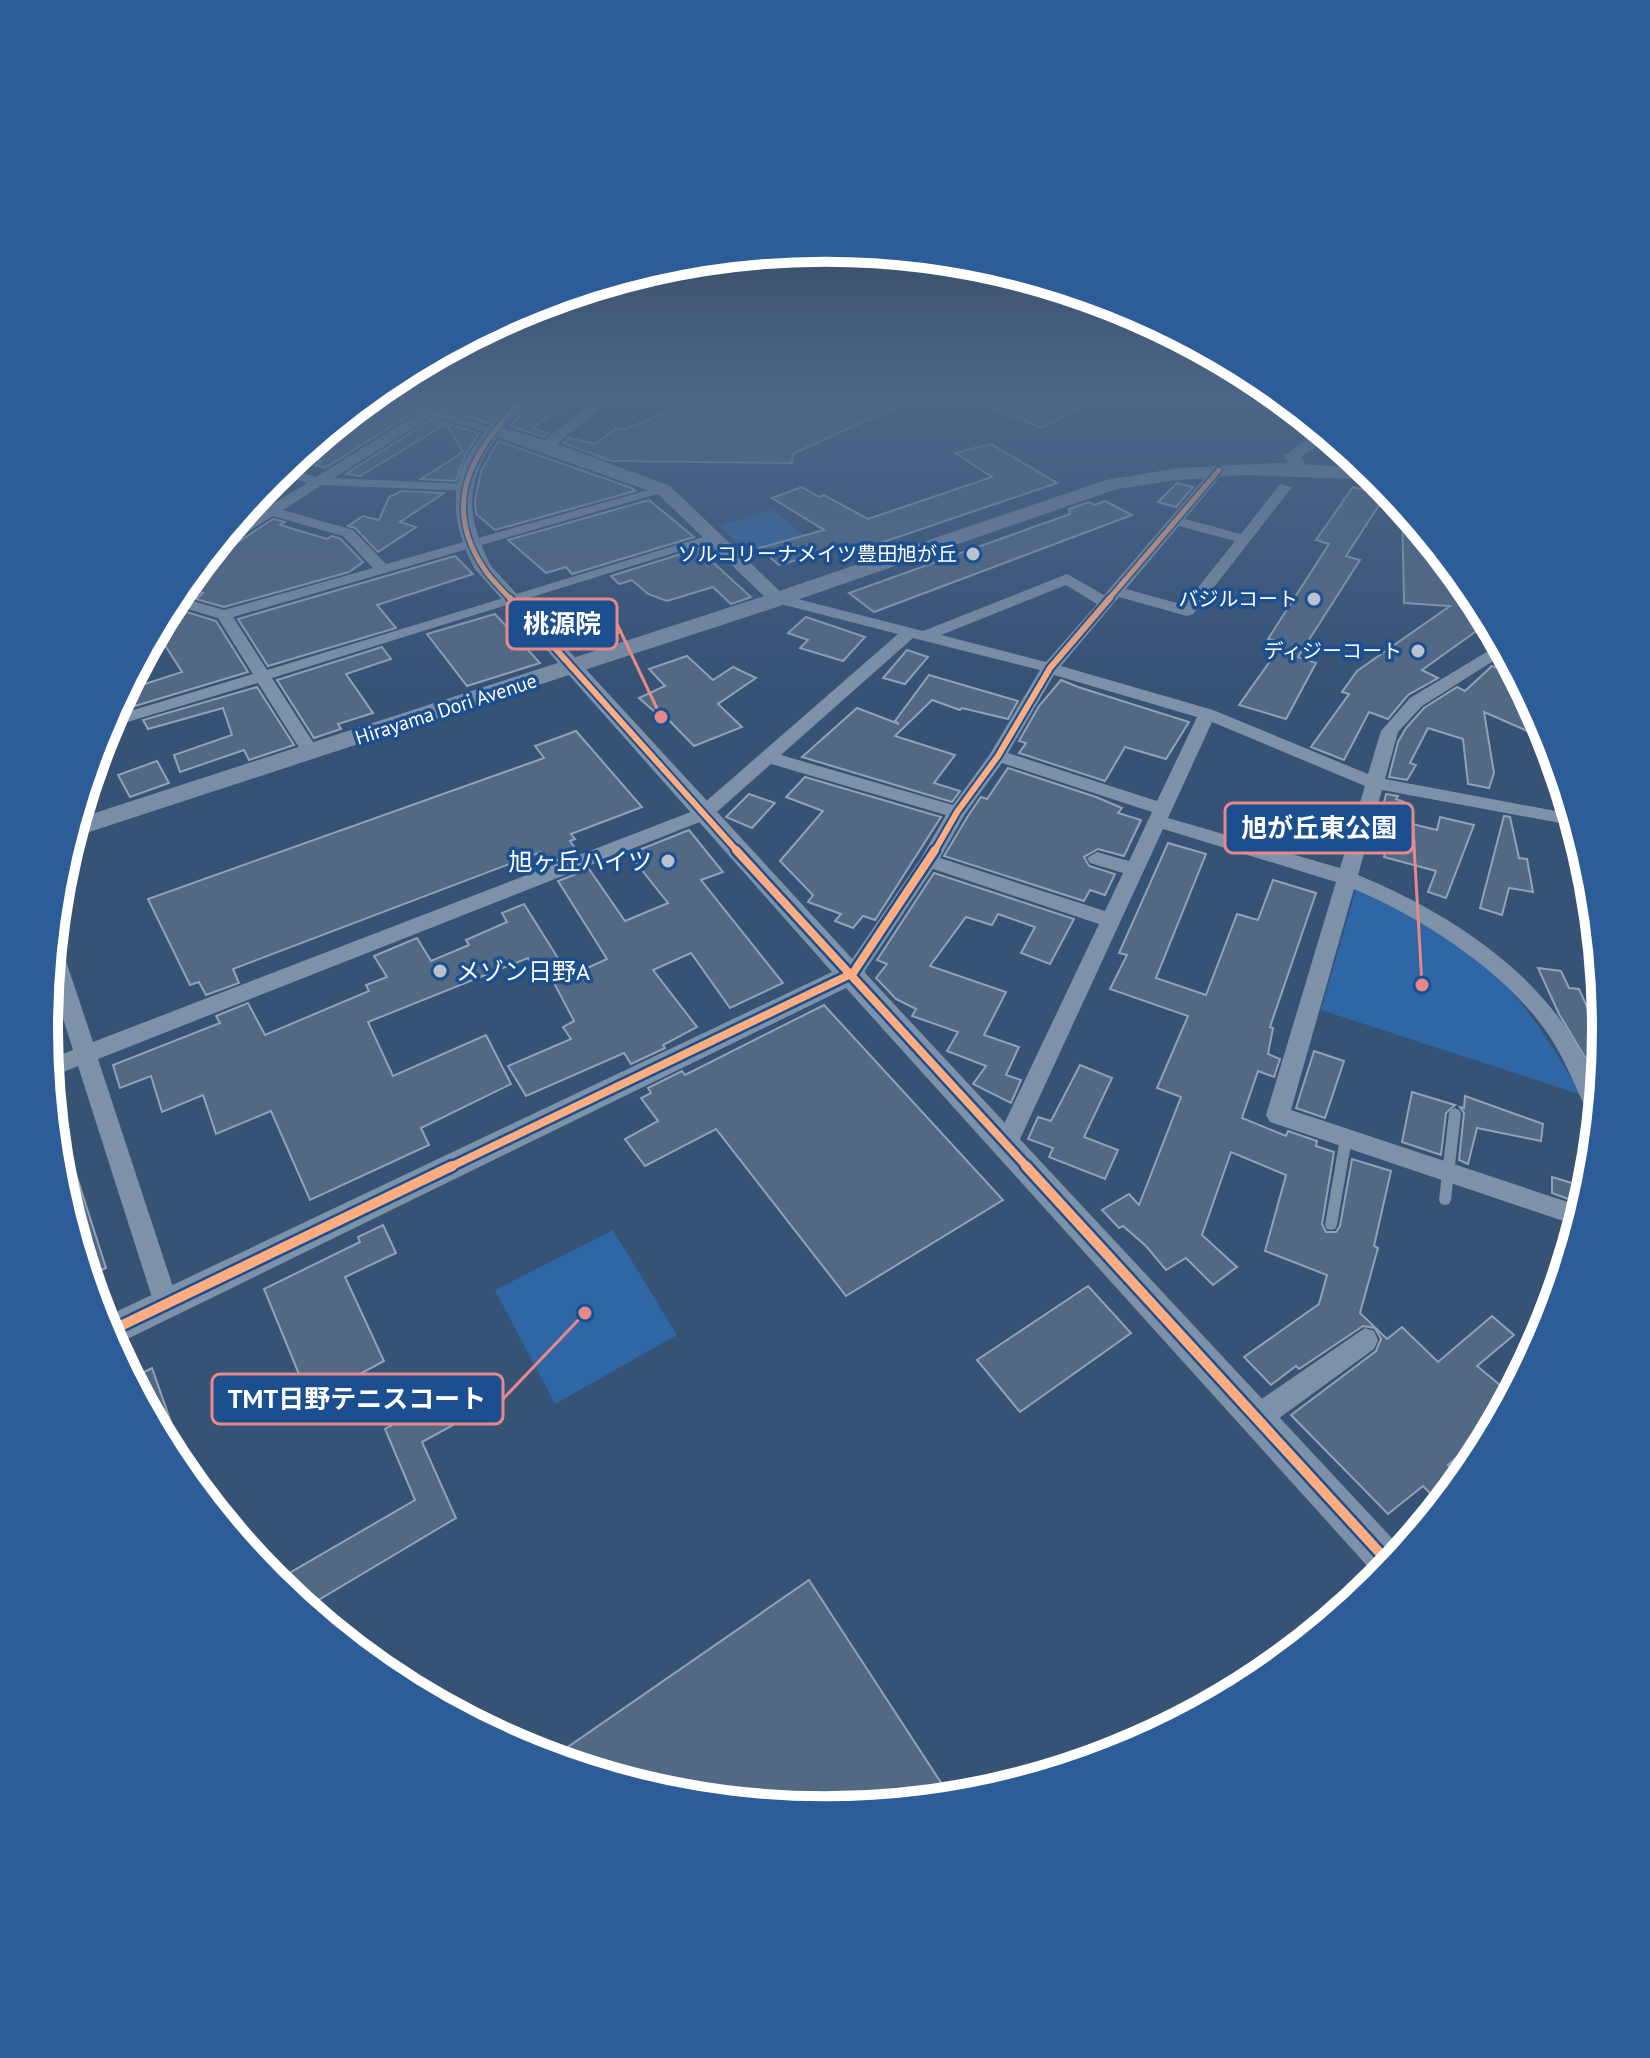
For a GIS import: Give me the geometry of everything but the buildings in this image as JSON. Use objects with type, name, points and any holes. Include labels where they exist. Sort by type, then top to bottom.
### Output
[{"type":"main road","name":"Hirayama Dori Avenue","points":[[85,826],[571,668],[1086,493]]},
{"type":"street","points":[[244,528],[297,493]]},
{"type":"street","points":[[465,493],[463,514],[471,544],[483,568],[703,814],[853,973],[1382,1555]]},
{"type":"street","points":[[186,604],[224,615],[653,493]]},
{"type":"street","points":[[667,493],[778,599],[1050,668],[1207,714],[1374,783],[1562,818]]},
{"type":"street","points":[[118,1327],[853,973],[929,861],[957,812],[998,756],[1050,668],[1200,493]]},
{"type":"street","points":[[59,1064],[703,814],[917,634],[1067,579],[1111,597],[1187,611],[1280,493]]},
{"type":"street","points":[[270,511],[348,533],[382,569]]},
{"type":"street","points":[[1178,521],[1244,539]]},
{"type":"street","points":[[124,719],[715,538]]},
{"type":"street","points":[[224,615],[265,675],[311,753]]},
{"type":"street","points":[[1493,654],[1424,697],[1400,717],[1383,747],[1278,1115],[1570,1212]]},
{"type":"street","points":[[1007,1143],[1207,714]]},
{"type":"street","points":[[998,756],[1159,815],[1345,875],[1394,896],[1440,922],[1532,999],[1559,1034],[1589,1092]]},
{"type":"street","points":[[768,757],[957,812]]},
{"type":"street","points":[[1097,858],[1133,869]]},
{"type":"street","points":[[929,861],[1109,920]]},
{"type":"street","points":[[60,976],[166,1305]]},
{"type":"street","points":[[1257,1418],[1365,1340]]},
{"type":"lane","points":[[1445,1200],[1455,1113]]},
{"type":"lane","points":[[1331,1225],[1346,1138]]},
{"type":"shaded area","points":[[773,510],[803,535],[746,551],[719,525]]},
{"type":"shaded area","points":[[1356,889],[1442,932],[1488,967],[1527,1011],[1582,1095],[1321,1010]]},
{"type":"shaded area","points":[[613,1230],[677,1335],[555,1404],[495,1290]]},
{"type":"cycle path","points":[[464,493],[464,523],[483,568],[703,814],[1382,1555]]},
{"type":"cycle path","points":[[118,1327],[853,973],[929,861],[957,812],[998,756],[1050,668],[1199,493]]},
{"type":"place","name":"ソルコリーナメイツ豊田旭が丘","points":[[973,554]]},
{"type":"place","name":"バジルコート","points":[[1314,599]]},
{"type":"place","name":"ディジーコート","points":[[1418,651]]},
{"type":"place","name":"桃源院","points":[[661,717]]},
{"type":"place","name":"旭ヶ丘ハイツ","points":[[668,861]]},
{"type":"place","name":"メゾン日野A","points":[[440,971]]},
{"type":"place","name":"旭が丘東公園","points":[[1422,985]]},
{"type":"place","name":"TMT日野テニスコート","points":[[585,1313]]}]
